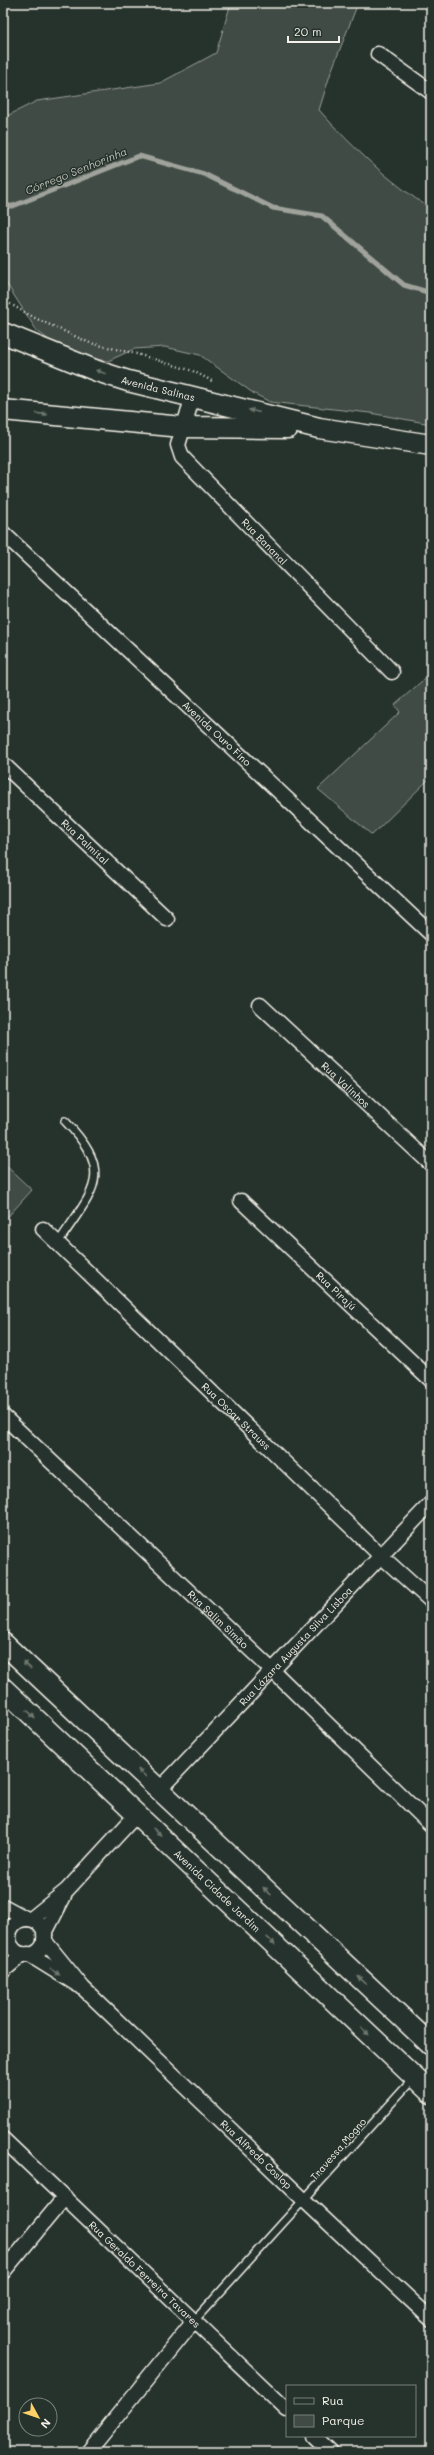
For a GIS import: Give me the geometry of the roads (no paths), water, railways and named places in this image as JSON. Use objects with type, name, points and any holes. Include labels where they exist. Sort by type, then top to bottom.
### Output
[{"type":"main road","name":"Avenida Salinas","points":[[3,333],[97,371],[128,381],[319,428],[431,445]]},
{"type":"main road","name":"Avenida Salinas","points":[[3,410],[182,428],[319,428]]},
{"type":"main road","points":[[3,1643],[431,2045]]},
{"type":"main road","name":"Avenida Cidade Jardim","points":[[3,1688],[431,2093]]},
{"type":"street","points":[[378,54],[431,92]]},
{"type":"street","name":"Rua Bananal","points":[[193,396],[178,445],[182,457],[392,672]]},
{"type":"street","name":"Avenida Ouro Fino","points":[[3,533],[431,934]]},
{"type":"street","name":"Rua Palmital","points":[[3,764],[167,919]]},
{"type":"street","name":"Rua Valinhos","points":[[260,1006],[431,1164]]},
{"type":"street","name":"Rua Pirajú","points":[[242,1201],[431,1380]]},
{"type":"street","name":"Rua Oscar Strauss","points":[[43,1229],[380,1555],[431,1601]]},
{"type":"street","name":"Rua Salim Simão","points":[[3,1416],[273,1671],[431,1825]]},
{"type":"street","name":"Rua Lázara Augusta Silva Lisboa","points":[[160,1789],[273,1671],[380,1555],[431,1503]]},
{"type":"street","points":[[83,1988],[26,1954],[13,1948],[6,1934],[16,1923],[29,1919],[67,1890],[137,1814]]},
{"type":"street","points":[[3,1971],[26,1954],[39,1950],[67,1890]]},
{"type":"street","points":[[3,1906],[40,1925],[44,1937],[83,1988]]},
{"type":"street","name":"Rua Alfredo Coslop","points":[[83,1988],[305,2201],[431,2318]]},
{"type":"street","name":"Rua Geraldo Ferreira Tavares","points":[[3,2139],[286,2409]]},
{"type":"street","points":[[3,2272],[65,2197]]},
{"type":"street","points":[[88,2452],[194,2321]]},
{"type":"street","points":[[315,2437],[330,2452]]},
{"type":"lane","points":[[58,1243],[93,1191],[96,1170],[84,1140],[65,1121]]},
{"type":"lane","name":"Travessa Mogno","points":[[194,2321],[305,2201],[414,2078]]},
{"type":"waterway","name":"Córrego Senhorinha","points":[[3,206],[13,206],[139,156],[204,174],[273,208],[322,216],[404,285],[431,293]]}]
